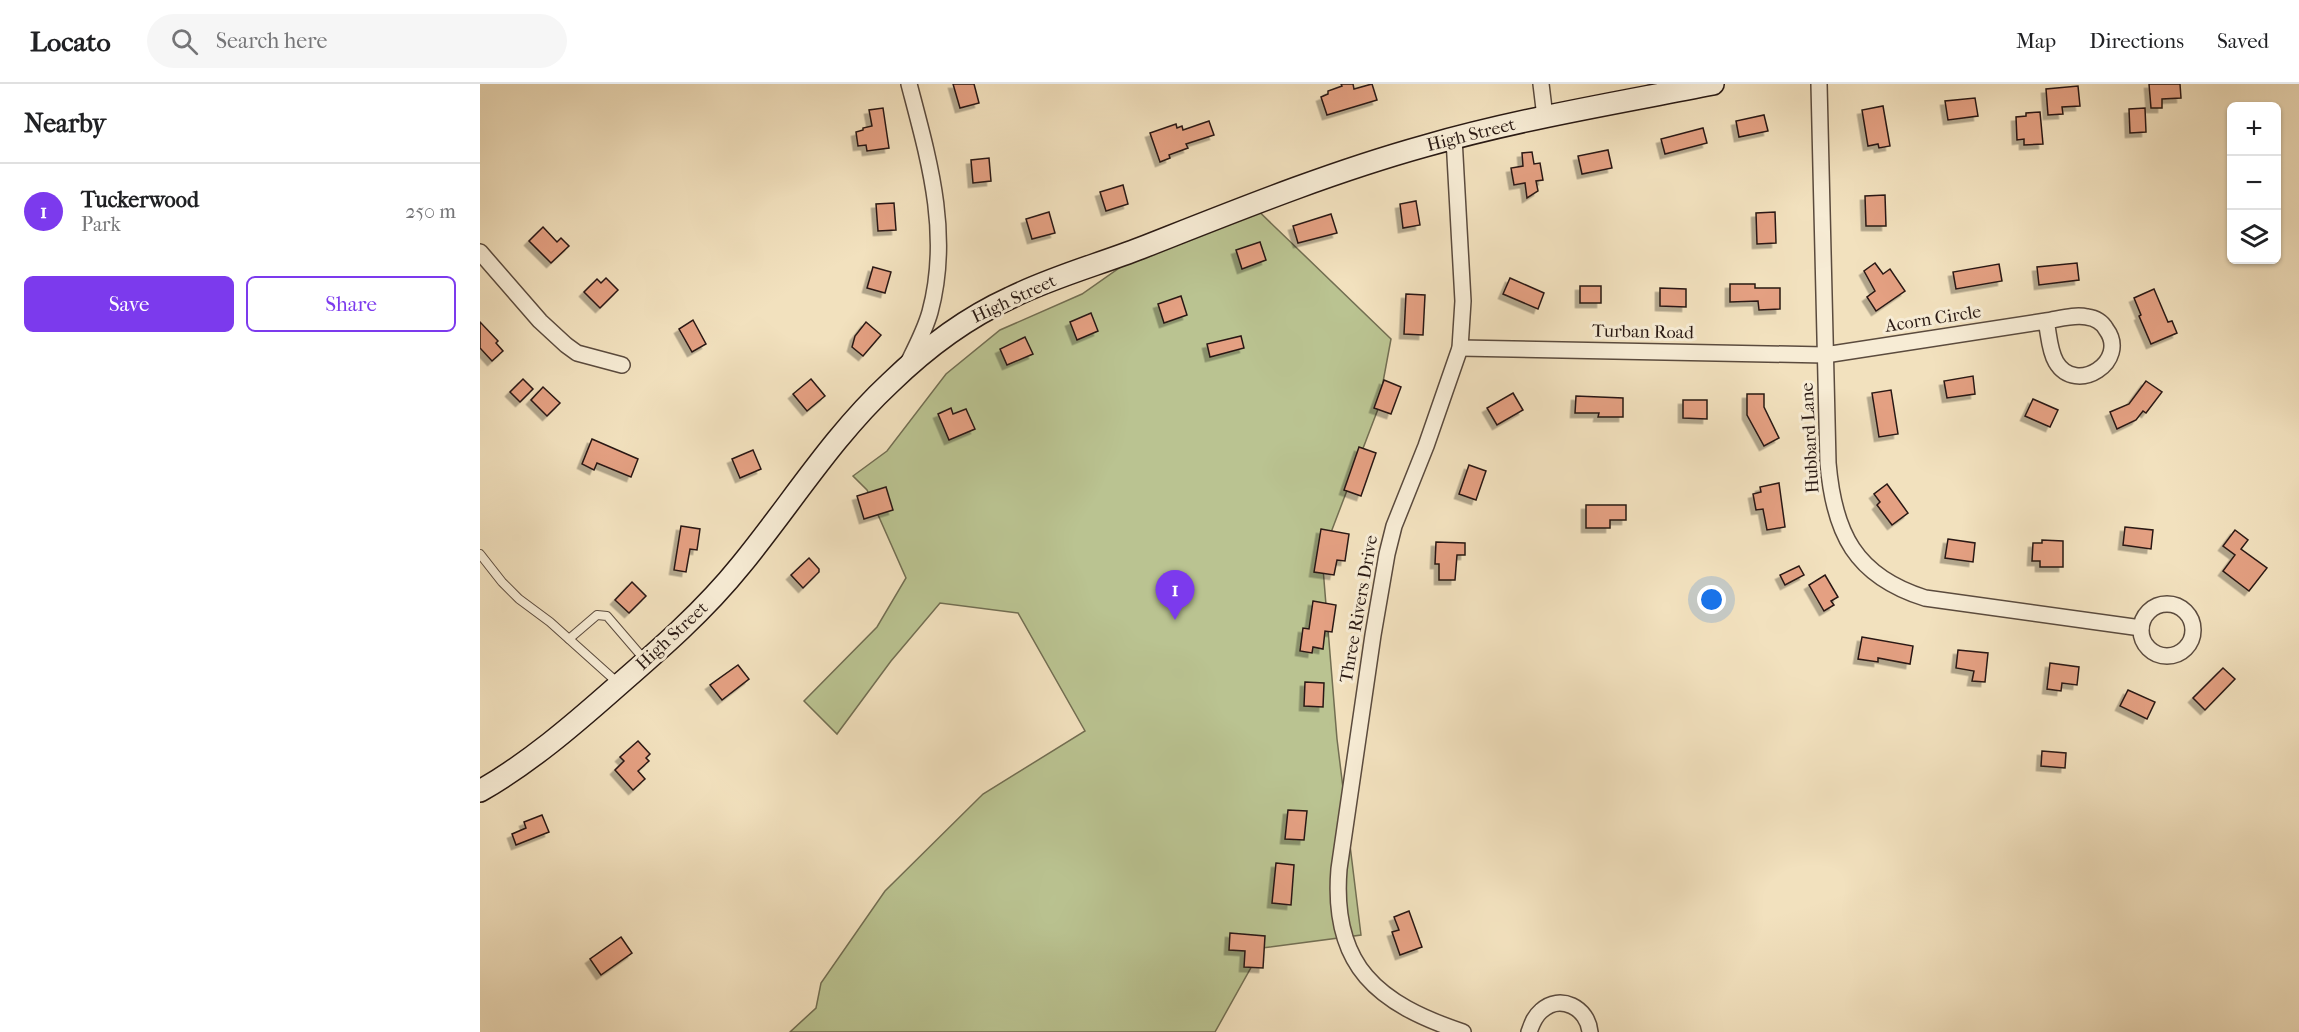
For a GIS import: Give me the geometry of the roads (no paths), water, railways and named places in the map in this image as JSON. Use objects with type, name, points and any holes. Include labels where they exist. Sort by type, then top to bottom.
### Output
[{"type":"street","points":[[905,369],[930,314],[937,271],[938,230],[935,190],[909,84]]},
{"type":"street","points":[[1541,84],[1545,117]]},
{"type":"street","name":"High Street","points":[[480,791],[520,766],[552,741],[646,661],[728,580],[838,438],[874,399],[932,346],[960,325],[989,308],[1030,289],[1306,184],[1454,138],[1545,117],[1713,84]]},
{"type":"street","name":"Hubbard Lane","points":[[1819,84],[1827,443],[1834,503],[1848,544],[1868,568],[1894,587],[1925,598],[2141,628]]},
{"type":"street","name":"Three Rivers Drive","points":[[1454,138],[1463,301],[1460,348],[1426,446],[1394,526],[1387,554],[1374,626],[1339,869],[1337,902],[1347,946],[1372,983],[1407,1010],[1463,1032]]},
{"type":"street","points":[[480,252],[540,321],[566,345],[577,353],[622,365]]},
{"type":"street","name":"Acorn Circle","points":[[1825,355],[2046,321],[2082,316],[2100,322],[2109,332],[2112,344],[2107,363],[2098,372],[2086,376],[2073,375],[2063,369],[2053,354],[2046,321]]},
{"type":"street","name":"Turban Road","points":[[1460,348],[1825,355]]},
{"type":"street","points":[[1529,1032],[1540,1011],[1560,1003],[1574,1006],[1580,1011],[1588,1023],[1590,1032]]},
{"type":"lane","points":[[480,554],[519,599],[620,684]]},
{"type":"lane","points":[[569,639],[597,615],[607,616],[646,661]]},
{"type":"place","name":"Tuckerwood","points":[[1175,620]]}]
